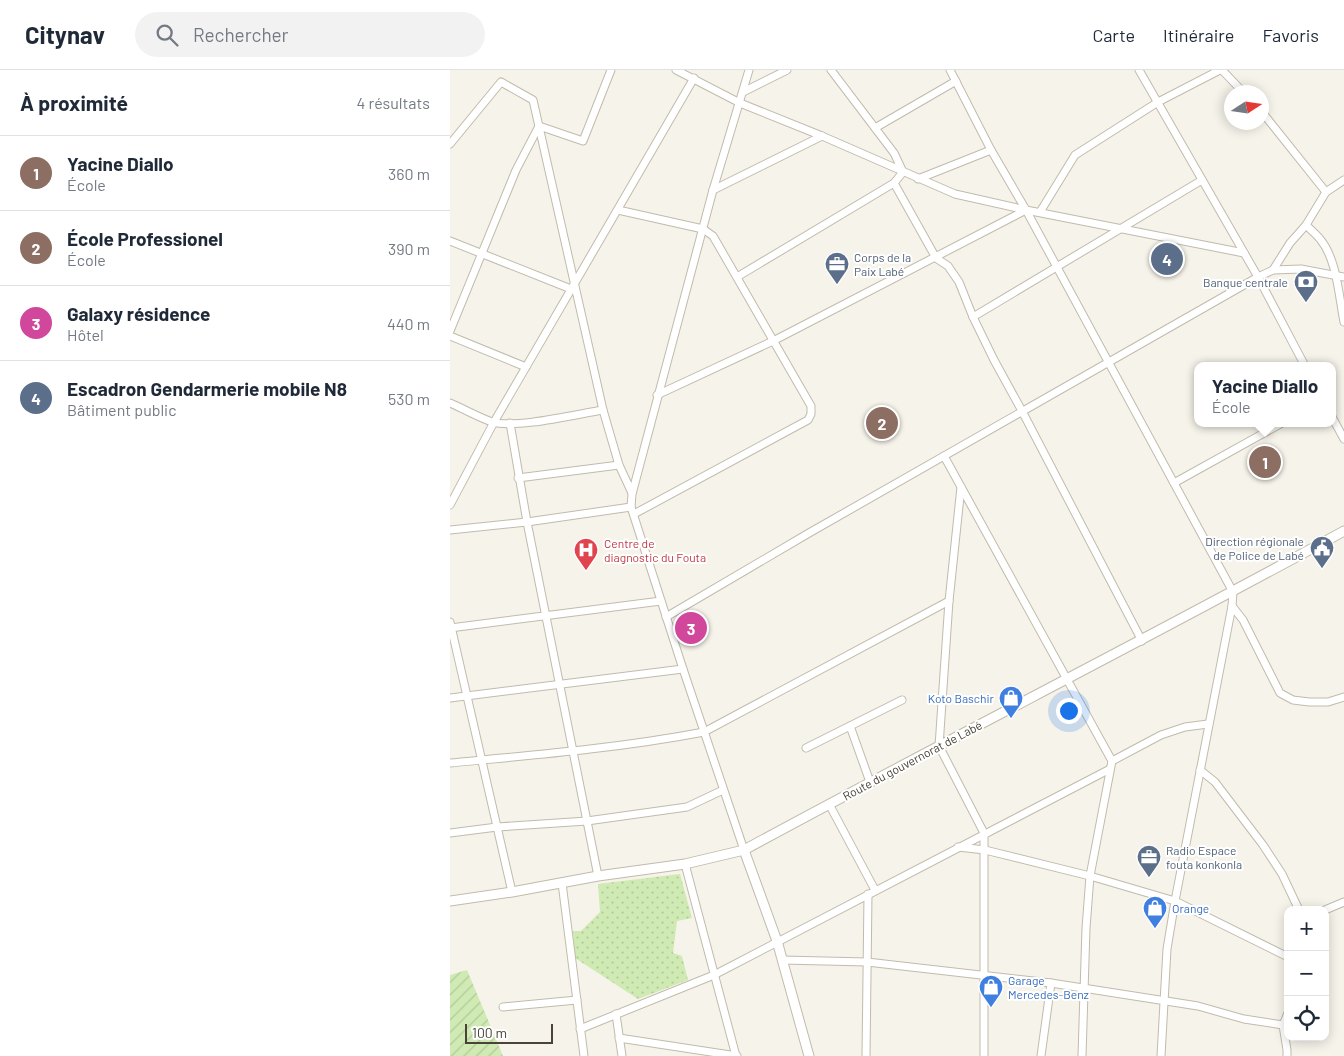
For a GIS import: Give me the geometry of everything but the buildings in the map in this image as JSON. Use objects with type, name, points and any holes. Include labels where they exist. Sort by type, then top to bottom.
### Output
[{"type":"street","points":[[539,126],[582,141],[611,70]]},
{"type":"street","points":[[676,70],[740,103],[822,136],[955,194],[1244,253]]},
{"type":"street","points":[[749,70],[713,190],[657,395],[632,494],[632,511],[723,790],[777,941],[809,1056]]},
{"type":"street","points":[[743,92],[787,70]]},
{"type":"street","points":[[831,70],[894,153],[903,172]]},
{"type":"street","points":[[950,70],[991,150],[1026,210],[1233,592],[1232,606],[1174,900],[1167,949],[1161,1056]]},
{"type":"street","points":[[1139,70],[1258,277],[1303,362]]},
{"type":"street","points":[[1040,212],[1075,155],[1158,102],[1221,70],[1236,85]]},
{"type":"street","points":[[450,505],[494,422],[694,78]]},
{"type":"street","points":[[875,128],[956,81]]},
{"type":"street","points":[[450,144],[501,82],[533,100],[573,287],[603,410],[619,465],[632,494]]},
{"type":"street","points":[[1269,121],[1326,192]]},
{"type":"street","points":[[450,331],[516,170],[539,126]]},
{"type":"street","points":[[713,190],[822,136]]},
{"type":"street","points":[[918,179],[991,150]]},
{"type":"street","points":[[737,277],[894,183],[903,172]]},
{"type":"street","points":[[973,317],[1202,180]]},
{"type":"street","points":[[1273,270],[1290,243],[1306,225],[1326,192],[1344,180]]},
{"type":"street","points":[[894,183],[936,258],[948,266],[960,282],[973,317],[994,360],[1142,641]]},
{"type":"street","points":[[450,530],[632,511],[808,420],[811,414],[811,406],[713,236],[703,229],[618,210]]},
{"type":"street","points":[[657,395],[773,341],[1026,210]]},
{"type":"street","points":[[1306,225],[1321,240],[1335,275],[1344,322]]},
{"type":"street","points":[[450,241],[573,287]]},
{"type":"street","points":[[666,617],[817,528],[1258,277],[1273,270],[1301,269],[1344,277]]},
{"type":"street","points":[[450,336],[526,367]]},
{"type":"street","points":[[450,403],[494,422],[510,423],[528,422],[603,410]]},
{"type":"street","points":[[510,423],[518,478],[598,876]]},
{"type":"street","points":[[1336,424],[1344,439]]},
{"type":"street","points":[[1174,483],[1275,427]]},
{"type":"street","points":[[944,456],[1066,678],[1111,765],[1090,876],[1086,928],[1082,1056]]},
{"type":"street","points":[[518,478],[619,465]]},
{"type":"street","points":[[960,487],[938,746],[984,833],[984,1056]]},
{"type":"street","name":"Route du gouvernorat de Labé","points":[[450,901],[598,876],[685,864],[744,850],[1066,678],[1142,641],[1344,531]]},
{"type":"street","points":[[512,892],[450,626],[546,617],[661,601]]},
{"type":"street","points":[[450,763],[573,752],[704,732],[949,601]]},
{"type":"street","points":[[1232,606],[1243,620],[1280,693],[1292,700],[1309,702],[1328,702],[1344,697]]},
{"type":"street","points":[[450,698],[683,669]]},
{"type":"street","points":[[806,748],[902,700]]},
{"type":"street","points":[[580,1029],[714,975],[1111,765],[1161,735],[1185,726],[1208,724]]},
{"type":"street","points":[[850,726],[870,782]]},
{"type":"street","points":[[1200,770],[1215,782],[1263,845],[1282,874],[1297,906]]},
{"type":"street","points":[[450,833],[497,827],[587,821],[687,807],[723,790]]},
{"type":"street","points":[[829,804],[871,892],[867,962],[866,1056]]},
{"type":"street","points":[[958,847],[985,850],[1090,876],[1174,900],[1284,955]]},
{"type":"street","points":[[619,1038],[736,1056],[685,864]]},
{"type":"street","points":[[562,883],[584,1056]]},
{"type":"street","points":[[1329,908],[1344,902]]},
{"type":"street","points":[[782,960],[867,962],[1051,983],[1198,1006],[1244,1019],[1283,1025],[1287,1050],[1286,1056]]},
{"type":"street","points":[[1041,1056],[1051,983]]},
{"type":"street","points":[[503,1007],[577,1000]]},
{"type":"street","points":[[616,1014],[622,1056]]},
{"type":"green space","points":[[680,874],[692,918],[677,921],[673,953],[682,956],[688,980],[638,999],[575,958],[573,931],[581,931],[600,912],[598,884]]},
{"type":"green space","points":[[467,970],[503,1056],[450,1056],[450,975]]},
{"type":"place","name":"Escadron Gendarmerie mobile N8","points":[[1167,259]]},
{"type":"place","name":"Corps de la Paix Labé","points":[[837,285]]},
{"type":"place","name":"Banque centrale","points":[[1306,303]]},
{"type":"place","name":"École Professionel","points":[[882,423]]},
{"type":"place","name":"Yacine Diallo","points":[[1265,462]]},
{"type":"place","name":"Direction régionale de Police de Labé","points":[[1322,569]]},
{"type":"place","name":"Centre de diagnostic du Fouta","points":[[586,571]]},
{"type":"place","name":"Galaxy résidence","points":[[691,628]]},
{"type":"place","name":"Koto Baschir","points":[[1011,719]]},
{"type":"place","name":"Radio Espace fouta konkonla","points":[[1149,878]]},
{"type":"place","name":"Orange","points":[[1155,929]]},
{"type":"place","name":"Garage Mercedes-Benz","points":[[991,1008]]}]
